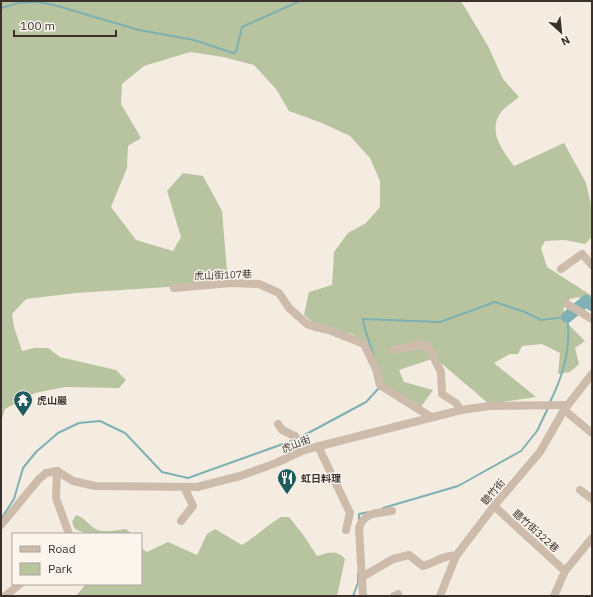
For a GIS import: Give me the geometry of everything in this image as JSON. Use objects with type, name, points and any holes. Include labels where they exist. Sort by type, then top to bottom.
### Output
[{"type":"street","points":[[561,269],[582,254],[592,265]]},
{"type":"street","name":"虎山街107巷","points":[[174,288],[230,283],[259,284],[279,293],[289,308],[307,324],[330,330],[364,344],[376,369],[380,385],[431,417]]},
{"type":"street","points":[[567,304],[589,317]]},
{"type":"street","points":[[392,350],[420,345],[428,346],[441,372],[442,394],[456,403],[461,410]]},
{"type":"street","points":[[592,374],[563,406],[592,433]]},
{"type":"street","name":"虎山街","points":[[57,471],[73,482],[95,486],[197,487],[240,476],[276,463],[304,450],[461,410],[489,406],[545,404],[563,406]]},
{"type":"street","name":"聽竹街","points":[[440,596],[456,556],[494,506],[540,452],[563,406]]},
{"type":"street","points":[[278,424],[282,430],[295,436],[304,450]]},
{"type":"street","points":[[318,446],[350,513],[346,530]]},
{"type":"street","points":[[1,525],[39,479],[46,473],[57,471],[56,498],[69,533]]},
{"type":"street","points":[[181,521],[193,506],[184,487]]},
{"type":"street","points":[[580,490],[592,499]]},
{"type":"street","name":"聽竹街322巷","points":[[494,506],[565,571]]},
{"type":"street","points":[[363,596],[359,528],[361,522],[365,516],[372,513],[392,511]]},
{"type":"street","points":[[554,596],[565,571],[592,538]]},
{"type":"street","points":[[362,577],[393,559],[409,555],[423,566],[450,555],[456,556]]},
{"type":"street","points":[[5,596],[19,585]]},
{"type":"green space","points":[[1,1],[461,1],[488,46],[503,79],[519,97],[508,105],[497,118],[496,133],[505,154],[514,166],[564,143],[586,183],[592,209],[592,237],[585,244],[565,240],[545,241],[541,248],[547,267],[592,296],[592,310],[579,297],[570,299],[564,307],[563,319],[585,341],[575,348],[579,364],[570,372],[558,374],[560,353],[542,344],[522,346],[518,354],[510,354],[494,363],[536,397],[489,404],[435,358],[399,370],[404,382],[433,390],[418,411],[381,382],[372,367],[370,347],[352,334],[320,329],[304,315],[309,292],[332,285],[334,252],[348,233],[366,223],[380,207],[380,181],[370,158],[350,136],[322,123],[289,111],[276,89],[254,65],[223,57],[190,52],[144,66],[122,84],[121,104],[141,138],[128,146],[127,168],[111,207],[136,240],[173,251],[181,237],[167,191],[183,173],[203,176],[222,211],[228,283],[76,293],[26,299],[12,314],[14,327],[22,351],[34,348],[48,348],[60,357],[116,370],[126,380],[119,388],[65,387],[35,393],[5,409],[1,421]]},
{"type":"green space","points":[[76,515],[97,530],[110,531],[126,529],[131,533],[85,533],[75,529],[72,522]]},
{"type":"green space","points":[[281,517],[289,517],[317,556],[335,553],[339,554],[345,559],[337,596],[76,596],[85,585],[142,585],[142,549],[147,552],[168,542],[197,555],[207,534],[215,529],[242,545]]},
{"type":"waterway","points":[[1,8],[18,3],[37,2],[54,5],[139,30],[194,40],[233,53],[236,52],[242,27],[300,1]]},
{"type":"waterway","points":[[567,317],[586,301],[592,305]]},
{"type":"waterway","points":[[374,357],[363,319],[440,322],[495,302],[525,312],[541,320],[567,317],[568,339],[565,361],[559,382],[550,402]]},
{"type":"waterway","points":[[299,438],[366,402],[379,388]]},
{"type":"waterway","points":[[383,508],[458,486],[521,451],[537,431],[548,408]]},
{"type":"waterway","points":[[1,519],[14,499],[23,468],[36,452],[58,433],[79,423],[100,421],[125,433],[162,472],[188,478],[294,440]]},
{"type":"waterway","points":[[359,522],[359,514],[369,512]]},
{"type":"waterway","points":[[353,596],[358,583],[358,574]]},
{"type":"place","name":"虎山巖","points":[[23,417]]},
{"type":"place","name":"虹日料理","points":[[287,495]]}]
